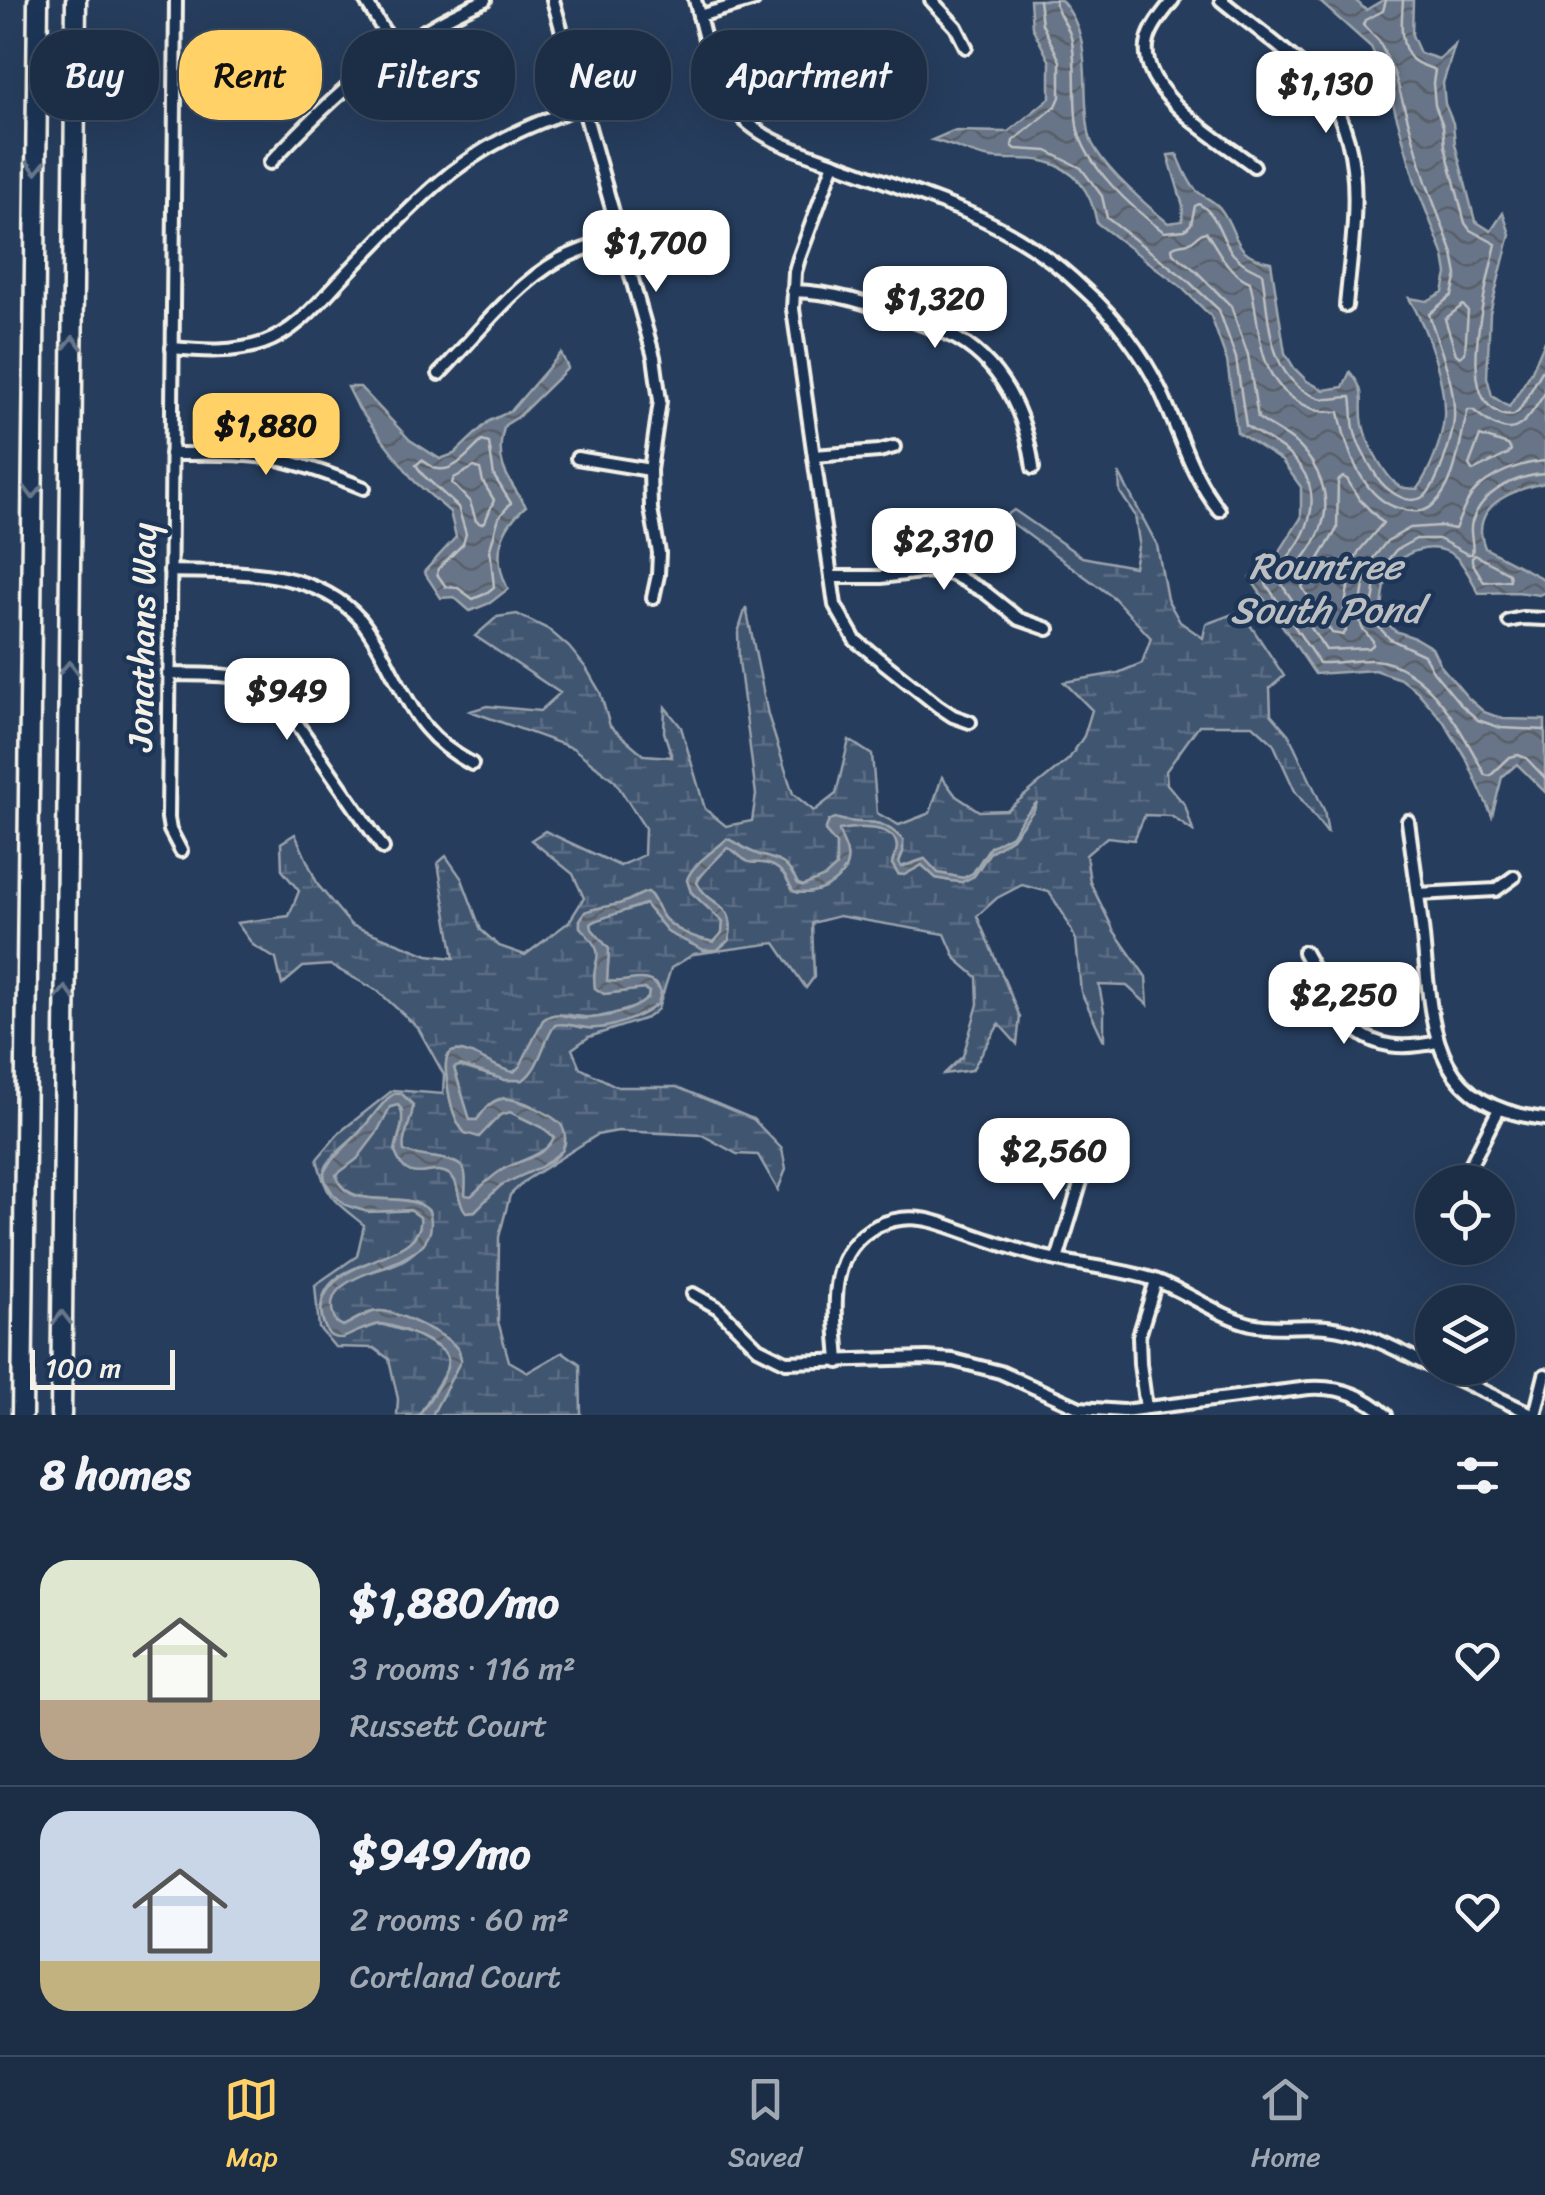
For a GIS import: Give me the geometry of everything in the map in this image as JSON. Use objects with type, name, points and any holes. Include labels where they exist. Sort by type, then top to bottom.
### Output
[{"type":"highway","points":[[22,1415],[38,0]]},
{"type":"highway","points":[[61,1415],[76,0]]},
{"type":"street","name":"Jonathans Way","points":[[176,0],[168,818],[181,851]]},
{"type":"street","points":[[366,0],[383,30]]},
{"type":"street","points":[[425,30],[485,0]]},
{"type":"street","points":[[553,0],[561,30]]},
{"type":"street","points":[[694,0],[716,73],[742,118],[769,137],[992,223],[1047,258],[1088,292],[1124,334],[1158,386],[1196,475],[1219,510]]},
{"type":"street","points":[[699,16],[754,0]]},
{"type":"street","points":[[931,0],[956,27],[966,47]]},
{"type":"street","points":[[1173,0],[1150,33],[1146,53],[1150,74],[1185,113],[1254,166]]},
{"type":"street","points":[[1221,0],[1310,73],[1341,119],[1355,176],[1346,306]]},
{"type":"street","points":[[270,163],[342,92]]},
{"type":"street","points":[[172,348],[223,350],[278,336],[303,318],[410,209],[460,165],[519,129],[544,120]]},
{"type":"street","points":[[587,120],[654,357],[660,401],[650,470],[651,509],[659,553],[653,598]]},
{"type":"street","points":[[834,163],[799,258],[793,291],[794,326],[835,606],[854,640],[938,706],[970,722]]},
{"type":"street","points":[[439,374],[534,277],[559,260],[618,238]]},
{"type":"street","points":[[793,291],[859,300],[950,335],[968,346],[994,370],[1013,398],[1028,438],[1033,468]]},
{"type":"street","points":[[814,456],[894,448]]},
{"type":"street","points":[[171,454],[278,459],[364,488]]},
{"type":"street","points":[[577,458],[650,470]]},
{"type":"street","points":[[170,571],[289,578],[339,600],[364,624],[416,718],[441,744],[472,764]]},
{"type":"street","points":[[832,578],[928,571],[952,574],[1019,619],[1048,629]]},
{"type":"street","points":[[1509,620],[1545,619]]},
{"type":"street","points":[[168,674],[244,677],[268,688],[286,706],[382,848]]},
{"type":"street","points":[[1408,821],[1430,1012],[1437,1042],[1462,1084],[1488,1105],[1516,1115],[1545,1119]]},
{"type":"street","points":[[1418,894],[1496,890],[1514,877]]},
{"type":"street","points":[[1304,952],[1336,1010],[1367,1039],[1411,1048],[1437,1042]]},
{"type":"street","points":[[1471,1165],[1499,1109]]},
{"type":"street","points":[[1057,1260],[1082,1178],[1081,1149]]},
{"type":"street","points":[[839,1362],[835,1295],[838,1270],[859,1238],[879,1225],[900,1219],[922,1219],[1057,1260],[1156,1280],[1250,1324],[1321,1326],[1348,1331],[1415,1359]]},
{"type":"street","points":[[1146,1408],[1138,1336],[1156,1280]]},
{"type":"street","points":[[694,1294],[718,1308],[747,1340],[776,1358],[798,1363],[953,1360],[1000,1372],[1080,1408],[1114,1411],[1320,1387],[1355,1395],[1386,1415]]},
{"type":"street","points":[[1471,1385],[1535,1415],[1545,1376]]},
{"type":"green space","points":[[1119,473],[1157,545],[1167,599],[1180,622],[1203,638],[1206,624],[1241,611],[1284,676],[1270,688],[1271,714],[1289,735],[1324,810],[1328,834],[1295,791],[1273,743],[1253,725],[1199,725],[1166,771],[1167,784],[1185,805],[1193,831],[1171,816],[1145,815],[1134,840],[1107,837],[1086,855],[1090,882],[1114,931],[1146,977],[1148,1005],[1127,986],[1099,985],[1104,1041],[1081,992],[1076,940],[1064,915],[1049,892],[1022,885],[997,898],[977,916],[1020,1017],[1017,1044],[999,1024],[972,1070],[944,1074],[963,1056],[978,1004],[977,977],[956,959],[945,934],[839,916],[812,923],[814,977],[806,988],[775,943],[694,954],[671,968],[658,1009],[647,1018],[589,1037],[572,1049],[580,1068],[618,1087],[677,1087],[753,1119],[782,1149],[786,1169],[778,1190],[758,1155],[737,1154],[702,1135],[618,1131],[597,1135],[526,1180],[510,1195],[499,1237],[498,1321],[509,1361],[528,1372],[563,1352],[580,1364],[581,1415],[432,1415],[461,1360],[454,1345],[419,1324],[388,1312],[371,1312],[343,1326],[331,1311],[333,1296],[347,1281],[407,1258],[419,1248],[430,1227],[429,1211],[419,1204],[357,1195],[337,1180],[338,1171],[369,1143],[390,1107],[398,1105],[401,1110],[395,1152],[401,1163],[414,1172],[450,1175],[463,1207],[467,1212],[475,1211],[503,1184],[558,1156],[565,1139],[554,1120],[519,1101],[495,1100],[477,1120],[470,1120],[456,1065],[505,1080],[523,1080],[533,1069],[555,1024],[589,1028],[610,1025],[649,1011],[660,998],[658,985],[651,982],[607,981],[609,949],[591,924],[645,904],[669,933],[704,950],[717,950],[729,940],[729,918],[697,883],[727,848],[749,862],[779,869],[793,891],[811,892],[837,879],[847,863],[838,830],[873,828],[895,839],[897,849],[892,864],[898,874],[904,875],[922,865],[936,878],[962,882],[974,876],[990,852],[1012,838],[1035,805],[1012,835],[990,847],[973,873],[963,878],[938,873],[924,859],[901,867],[903,840],[877,823],[829,821],[825,831],[836,844],[836,867],[825,877],[803,886],[783,864],[727,839],[698,863],[687,880],[691,892],[723,922],[722,933],[714,942],[671,925],[648,892],[585,912],[580,927],[600,952],[595,988],[604,994],[644,989],[649,992],[645,1003],[598,1017],[562,1015],[543,1020],[514,1072],[458,1051],[450,1053],[446,1062],[452,1108],[465,1133],[479,1136],[500,1115],[510,1112],[552,1133],[554,1142],[499,1172],[467,1197],[465,1173],[460,1165],[404,1151],[413,1105],[401,1093],[384,1103],[325,1170],[329,1187],[345,1204],[369,1211],[412,1211],[422,1222],[403,1247],[339,1276],[323,1297],[321,1312],[326,1328],[336,1338],[380,1324],[415,1334],[445,1352],[446,1371],[419,1415],[397,1415],[398,1399],[389,1359],[374,1348],[335,1347],[319,1328],[315,1285],[357,1256],[364,1225],[333,1198],[324,1183],[317,1159],[340,1132],[393,1090],[443,1094],[444,1075],[418,1028],[378,991],[330,965],[303,967],[282,985],[276,959],[253,945],[237,923],[289,916],[299,891],[282,870],[281,843],[295,834],[318,885],[351,925],[428,955],[454,958],[438,863],[446,856],[462,879],[481,930],[499,946],[525,955],[569,922],[584,898],[573,874],[531,840],[545,831],[620,866],[644,855],[645,828],[615,781],[573,748],[470,711],[487,706],[540,711],[560,693],[475,636],[497,617],[517,614],[548,629],[569,647],[600,692],[610,726],[644,755],[672,757],[664,732],[665,707],[681,727],[705,809],[726,826],[752,821],[756,795],[739,661],[738,633],[746,607],[768,715],[793,794],[814,811],[836,794],[849,740],[872,755],[877,813],[899,825],[930,813],[942,777],[956,796],[979,811],[1007,810],[1069,759],[1084,736],[1092,710],[1064,682],[1118,673],[1142,663],[1151,638],[1114,598],[1004,517],[1014,510],[1082,557],[1134,567],[1139,542],[1135,515],[1120,492]]},
{"type":"water","name":"Rountree South Pond","points":[[1030,0],[1061,0],[1076,23],[1083,49],[1089,134],[1106,164],[1168,223],[1182,221],[1183,206],[1168,155],[1177,154],[1192,185],[1220,208],[1243,249],[1271,262],[1285,353],[1294,368],[1324,390],[1343,387],[1350,372],[1361,392],[1363,425],[1372,450],[1395,483],[1417,489],[1438,446],[1444,403],[1434,356],[1409,298],[1427,301],[1443,292],[1447,274],[1444,256],[1416,185],[1386,79],[1371,47],[1318,0],[1355,0],[1366,10],[1383,0],[1413,0],[1412,35],[1420,53],[1439,59],[1455,45],[1443,83],[1445,104],[1453,123],[1475,221],[1491,231],[1503,213],[1510,234],[1490,313],[1487,377],[1492,396],[1509,407],[1531,373],[1545,341],[1545,483],[1514,492],[1495,504],[1483,520],[1481,535],[1485,548],[1545,580],[1545,592],[1479,593],[1457,558],[1429,548],[1409,554],[1393,566],[1385,585],[1381,616],[1395,631],[1432,648],[1441,666],[1484,712],[1503,719],[1545,720],[1545,792],[1517,764],[1502,777],[1492,816],[1466,758],[1444,722],[1417,691],[1401,679],[1375,670],[1315,674],[1250,578],[1275,559],[1301,518],[1301,487],[1282,461],[1237,432],[1227,361],[1211,316],[1180,286],[1097,223],[1086,191],[1065,170],[1036,160],[986,157],[932,140],[953,131],[1008,132],[1050,98],[1050,62],[1032,27]]},
{"type":"water","points":[[561,353],[568,368],[505,425],[501,459],[526,506],[510,524],[501,544],[500,566],[508,589],[490,603],[470,611],[454,597],[441,598],[424,572],[456,537],[450,512],[415,482],[359,409],[348,387],[360,387],[410,440],[440,459],[454,454],[489,421],[511,411]]},
{"type":"water","points":[[1037,802],[1012,838],[990,852],[974,876],[962,882],[936,878],[922,865],[904,875],[898,874],[892,864],[897,849],[895,839],[873,828],[839,830],[847,854],[843,872],[829,885],[811,892],[793,891],[779,869],[749,862],[727,848],[697,883],[729,918],[729,940],[717,950],[704,950],[669,933],[645,904],[594,921],[592,929],[609,949],[607,981],[650,981],[661,992],[658,1004],[634,1018],[606,1027],[555,1025],[533,1069],[523,1080],[505,1080],[461,1065],[454,1068],[470,1120],[477,1120],[498,1100],[525,1104],[562,1126],[562,1151],[541,1167],[501,1185],[475,1211],[466,1212],[450,1175],[436,1171],[414,1173],[401,1164],[395,1152],[402,1125],[398,1105],[390,1107],[357,1159],[336,1175],[342,1187],[352,1194],[406,1201],[429,1211],[430,1233],[419,1248],[358,1277],[341,1288],[332,1302],[336,1322],[343,1326],[371,1313],[388,1312],[430,1329],[456,1347],[461,1360],[432,1415],[419,1415],[448,1365],[445,1353],[407,1331],[387,1325],[366,1328],[343,1338],[328,1333],[322,1308],[328,1290],[352,1270],[399,1249],[419,1230],[420,1217],[410,1210],[368,1212],[345,1205],[325,1181],[324,1172],[330,1162],[387,1099],[401,1093],[413,1105],[404,1151],[460,1165],[465,1176],[465,1195],[471,1196],[502,1170],[545,1149],[554,1137],[510,1112],[500,1115],[479,1137],[465,1133],[449,1094],[446,1062],[450,1053],[469,1053],[514,1072],[547,1017],[604,1017],[633,1008],[648,998],[649,992],[644,989],[604,994],[595,988],[598,957],[595,946],[580,927],[585,912],[648,892],[671,925],[714,942],[722,933],[723,922],[691,892],[687,880],[698,863],[727,839],[783,864],[803,886],[825,877],[836,867],[836,844],[825,831],[829,821],[835,818],[877,823],[903,840],[901,867],[925,859],[938,873],[963,878],[973,873],[990,847],[1012,835]]}]
